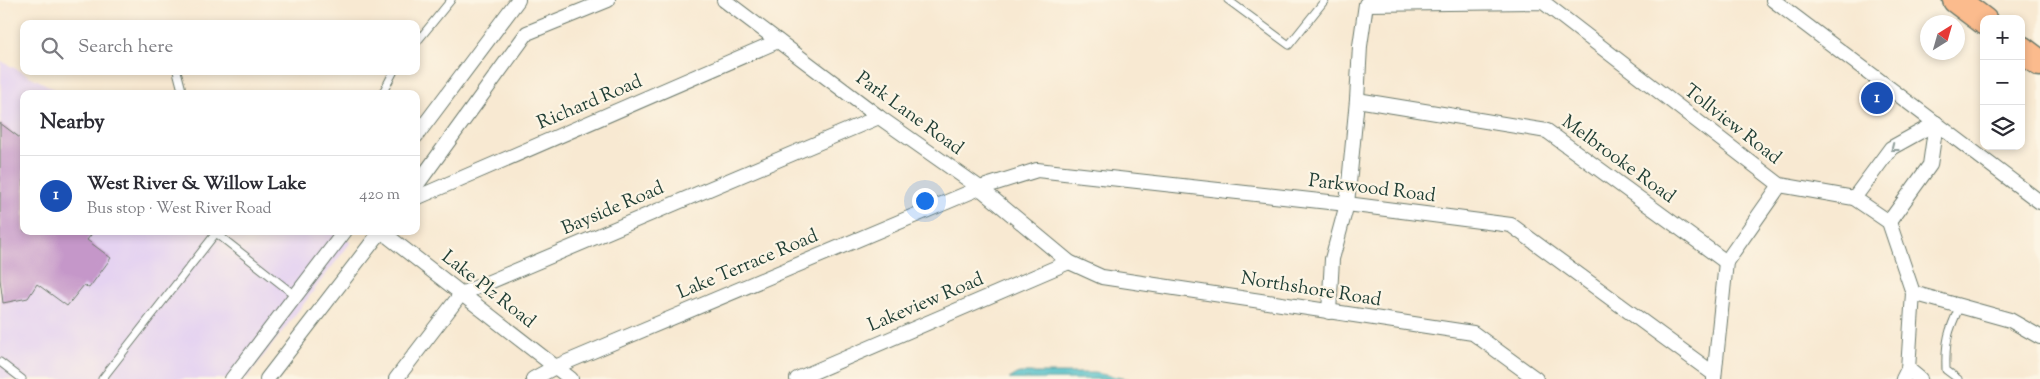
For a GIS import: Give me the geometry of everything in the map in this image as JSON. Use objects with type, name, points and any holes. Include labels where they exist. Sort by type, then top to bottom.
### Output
[{"type":"highway","points":[[1956,0],[1980,18]]},
{"type":"highway","points":[[2025,52],[2040,63]]},
{"type":"street","points":[[420,131],[518,0]]},
{"type":"street","points":[[420,180],[527,33],[608,0]]},
{"type":"street","name":"Park Lane Road","points":[[724,0],[879,116],[980,188],[1070,262]]},
{"type":"street","points":[[1773,0],[2040,202]]},
{"type":"street","name":"Tollview Road","points":[[1357,100],[1360,46],[1366,4],[1543,2],[1780,185],[1854,198],[1888,222]]},
{"type":"street","name":"Richard Road","points":[[420,196],[778,41]]},
{"type":"street","points":[[1329,312],[1332,260],[1347,204],[1357,100]]},
{"type":"street","name":"Melbrooke Road","points":[[1357,100],[1547,132],[1726,262]]},
{"type":"street","name":"Bayside Road","points":[[396,379],[461,294],[879,116]]},
{"type":"street","points":[[1854,198],[1891,148],[1936,123]]},
{"type":"street","points":[[1920,379],[1905,374],[1913,293],[1888,222],[1930,165],[1936,123]]},
{"type":"street","name":"Parkwood Road","points":[[980,188],[1037,170],[1347,204],[1511,225],[1714,377]]},
{"type":"street","points":[[1714,377],[1726,262],[1780,185]]},
{"type":"street","name":"Lake Terrace Road","points":[[533,379],[555,367],[980,188]]},
{"type":"street","points":[[232,379],[342,235]]},
{"type":"street","points":[[267,379],[378,235]]},
{"type":"street","name":"Lake Plz Road","points":[[386,235],[571,379]]},
{"type":"street","name":"Northshore Road","points":[[1070,262],[1102,277],[1473,333],[1536,379]]},
{"type":"street","name":"Lakeview Road","points":[[797,379],[1070,262]]},
{"type":"street","points":[[1913,293],[2010,320],[2040,337]]},
{"type":"lane","points":[[420,38],[451,0]]},
{"type":"lane","points":[[1228,0],[1289,45],[1325,0]]},
{"type":"lane","points":[[177,75],[183,90]]},
{"type":"lane","points":[[384,90],[392,75]]},
{"type":"lane","points":[[102,379],[214,235]]},
{"type":"lane","points":[[219,235],[296,296]]},
{"type":"lane","points":[[1958,379],[1946,370],[1946,350],[1949,329],[1960,306]]},
{"type":"lane","points":[[0,362],[22,379]]},
{"type":"shaded area","points":[[1,61],[20,71],[20,75],[28,75],[56,90],[20,90],[20,235],[337,235],[351,242],[246,379],[0,379]]},
{"type":"water","points":[[1019,373],[1095,373],[1129,379],[1009,379]]},
{"type":"building","points":[[0,123],[20,138],[20,235],[91,235],[87,240],[111,258],[89,288],[84,285],[67,306],[37,284],[28,298],[3,303],[0,279]]},
{"type":"place","name":"West River & Willow Lake","points":[[1877,98]]}]
